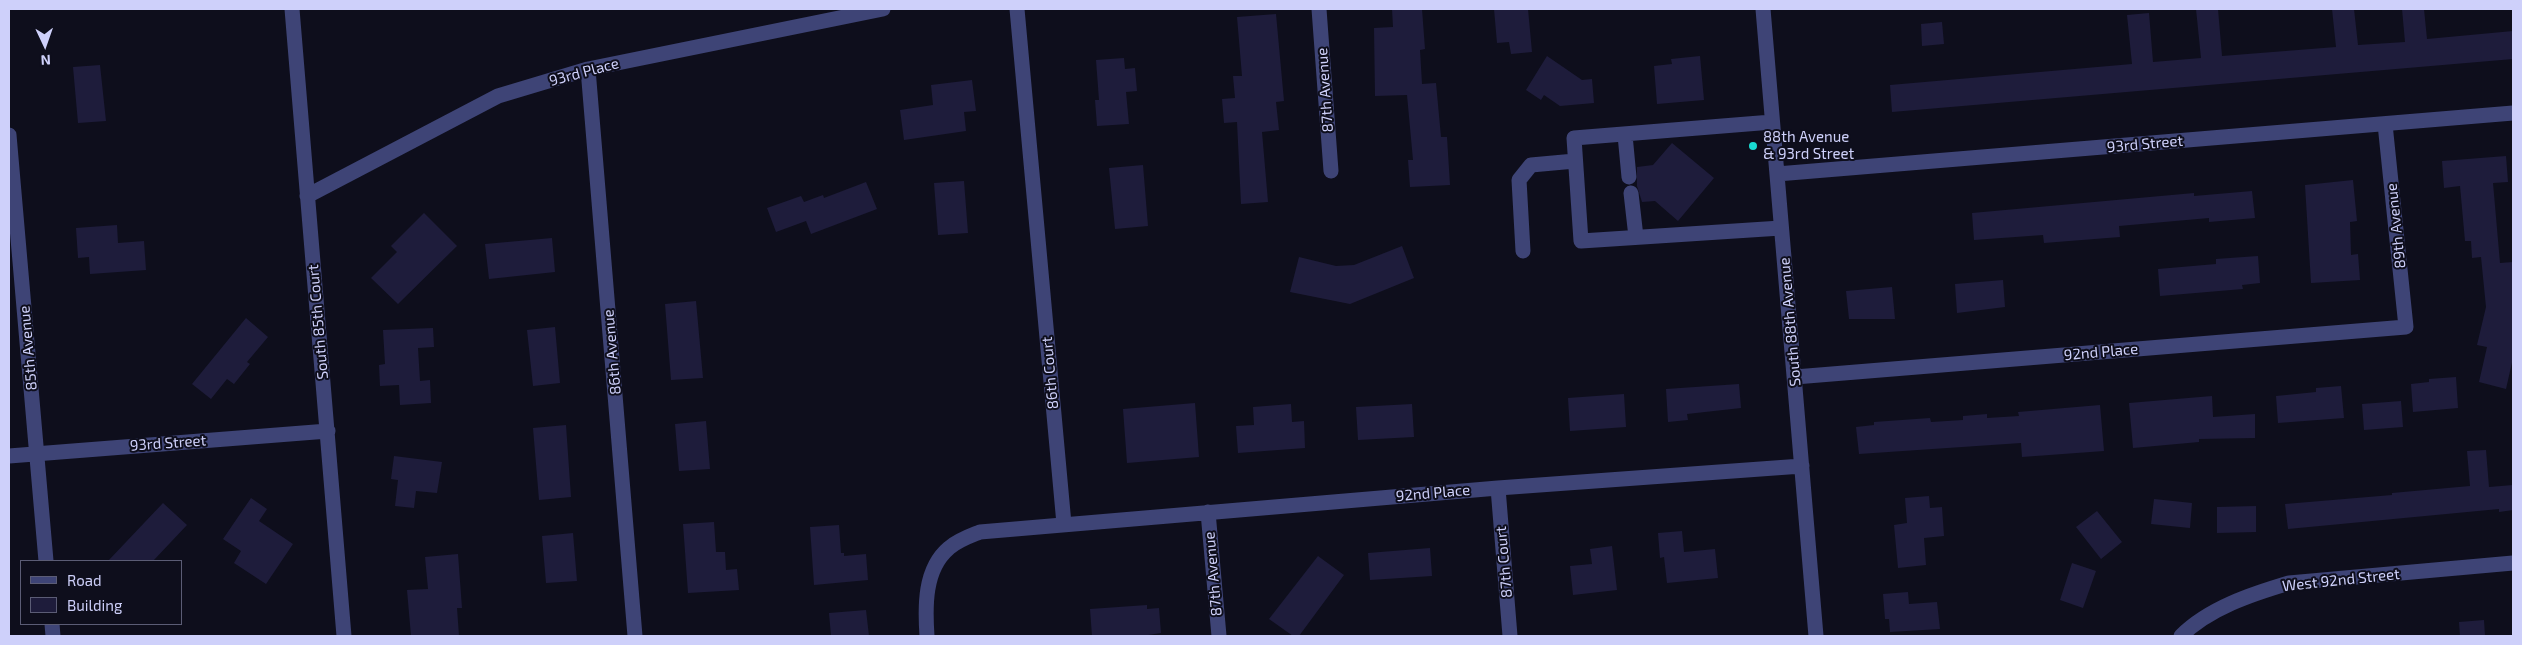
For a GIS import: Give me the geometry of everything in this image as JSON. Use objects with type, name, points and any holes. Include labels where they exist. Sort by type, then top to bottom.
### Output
[{"type":"street","name":"South 85th Court","points":[[292,9],[344,636]]},
{"type":"street","name":"93rd Place","points":[[307,196],[498,96],[588,69],[883,9]]},
{"type":"street","name":"86th Court","points":[[1016,9],[1064,524]]},
{"type":"street","name":"87th Avenue","points":[[1319,9],[1331,171]]},
{"type":"street","name":"South 88th Avenue","points":[[1762,9],[1816,636]]},
{"type":"street","name":"86th Avenue","points":[[588,69],[635,636]]},
{"type":"street","name":"93rd Street","points":[[1776,174],[2513,113]]},
{"type":"street","points":[[1772,122],[1574,138],[1581,241],[1781,228]]},
{"type":"street","name":"89th Avenue","points":[[2385,124],[2406,327]]},
{"type":"street","points":[[1625,134],[1630,176]]},
{"type":"street","name":"85th Avenue","points":[[9,135],[46,560]]},
{"type":"street","points":[[1523,251],[1519,180],[1530,165],[1575,162]]},
{"type":"street","points":[[1631,193],[1636,237]]},
{"type":"street","name":"92nd Place","points":[[1795,377],[2406,327]]},
{"type":"street","name":"93rd Street","points":[[9,456],[328,431]]},
{"type":"street","name":"92nd Place","points":[[1064,524],[1498,488],[1802,466]]},
{"type":"street","name":"87th Court","points":[[1498,488],[1510,636]]},
{"type":"street","name":"87th Avenue","points":[[1208,512],[1219,636]]},
{"type":"street","points":[[927,636],[926,614],[931,575],[948,548],[980,532],[1064,524]]},
{"type":"street","name":"West 92nd Street","points":[[2182,636],[2189,629],[2220,609],[2264,590],[2289,583],[2513,563]]},
{"type":"building","points":[[1392,9],[1422,9],[1425,49],[1420,50],[1422,84],[1436,83],[1441,137],[1447,137],[1450,185],[1410,187],[1408,160],[1413,160],[1407,95],[1375,96],[1374,28],[1393,27]]},
{"type":"building","points":[[1494,9],[1528,9],[1532,52],[1511,54],[1509,42],[1497,43]]},
{"type":"building","points":[[2196,9],[2218,9],[2222,56],[2336,47],[2332,9],[2354,9],[2358,45],[2405,42],[2402,9],[2424,9],[2427,39],[2513,31],[2513,59],[1892,112],[1890,85],[2132,64],[2127,15],[2149,13],[2153,62],[2201,58]]},
{"type":"building","points":[[1276,14],[1284,101],[1276,102],[1279,130],[1262,132],[1268,202],[1241,204],[1237,122],[1224,123],[1222,99],[1235,98],[1233,76],[1242,76],[1237,17]]},
{"type":"building","points":[[1942,22],[1944,44],[1922,46],[1921,24]]},
{"type":"building","points":[[1547,56],[1582,80],[1592,79],[1594,103],[1560,106],[1544,95],[1541,100],[1526,90]]},
{"type":"building","points":[[1700,56],[1704,100],[1657,104],[1654,66],[1672,64],[1671,59]]},
{"type":"building","points":[[1124,58],[1125,69],[1135,68],[1137,91],[1126,92],[1129,124],[1097,126],[1095,100],[1099,100],[1096,60]]},
{"type":"building","points":[[100,65],[106,121],[78,123],[73,67]]},
{"type":"building","points":[[972,80],[976,111],[964,112],[966,131],[904,140],[900,110],[933,105],[931,85]]},
{"type":"building","points":[[1672,143],[1714,178],[1678,221],[1655,201],[1642,202],[1637,186],[1637,167],[1653,165]]},
{"type":"building","points":[[2506,156],[2508,182],[2493,183],[2500,263],[2513,262],[2513,358],[2506,389],[2479,382],[2487,347],[2477,345],[2486,307],[2481,257],[2472,258],[2471,241],[2465,241],[2460,186],[2444,188],[2442,161]]},
{"type":"building","points":[[1143,165],[1148,226],[1115,229],[1109,168]]},
{"type":"building","points":[[2353,180],[2357,221],[2350,222],[2351,255],[2358,254],[2360,280],[2311,283],[2305,185]]},
{"type":"building","points":[[964,181],[968,233],[938,235],[934,183]]},
{"type":"building","points":[[866,182],[877,209],[811,234],[806,221],[776,232],[767,208],[801,196],[804,202],[823,195],[824,198]]},
{"type":"building","points":[[2252,191],[2255,218],[2209,222],[2209,218],[2119,226],[2120,237],[2044,243],[2043,235],[1974,240],[1972,213],[2194,193],[2194,196]]},
{"type":"building","points":[[424,213],[457,246],[398,304],[371,278],[397,252],[391,246]]},
{"type":"building","points":[[117,225],[118,243],[144,241],[146,270],[90,274],[89,257],[78,258],[76,228]]},
{"type":"building","points":[[552,238],[555,272],[489,279],[485,244]]},
{"type":"building","points":[[1402,246],[1414,278],[1350,304],[1290,292],[1299,257],[1336,266],[1354,265]]},
{"type":"building","points":[[2258,256],[2260,283],[2242,285],[2243,289],[2160,296],[2158,269],[2216,264],[2216,259]]},
{"type":"building","points":[[2003,280],[2005,307],[1957,313],[1955,284]]},
{"type":"building","points":[[1892,287],[1895,319],[1849,319],[1846,291]]},
{"type":"building","points":[[696,301],[703,378],[671,380],[665,304]]},
{"type":"building","points":[[246,318],[268,337],[247,362],[250,364],[234,384],[227,379],[211,399],[192,384]]},
{"type":"building","points":[[555,327],[560,383],[533,386],[527,330]]},
{"type":"building","points":[[433,328],[434,347],[418,348],[420,381],[430,380],[431,403],[400,405],[399,385],[380,386],[379,365],[385,364],[383,330]]},
{"type":"building","points":[[2456,377],[2458,408],[2413,412],[2411,384],[2429,382],[2429,379]]},
{"type":"building","points":[[1739,384],[1741,408],[1687,414],[1688,420],[1668,422],[1666,389]]},
{"type":"building","points":[[2341,386],[2344,418],[2278,423],[2276,396],[2316,392],[2316,388]]},
{"type":"building","points":[[1624,394],[1626,427],[1570,431],[1568,398]]},
{"type":"building","points":[[2212,396],[2213,417],[2255,414],[2255,438],[2199,439],[2199,442],[2133,448],[2129,403]]},
{"type":"building","points":[[2401,401],[2403,427],[2364,430],[2362,404]]},
{"type":"building","points":[[1195,403],[1199,457],[1127,463],[1123,409]]},
{"type":"building","points":[[1291,404],[1292,422],[1304,421],[1305,448],[1238,453],[1236,426],[1254,425],[1253,407]]},
{"type":"building","points":[[1412,404],[1414,437],[1358,440],[1356,407]]},
{"type":"building","points":[[2100,405],[2104,451],[2022,457],[2021,443],[1859,454],[1856,427],[1874,425],[1874,422],[1930,418],[1931,422],[1963,420],[1963,416],[1987,414],[1987,418],[2019,416],[2018,412]]},
{"type":"building","points":[[706,421],[710,469],[679,471],[675,424]]},
{"type":"building","points":[[566,425],[571,497],[539,500],[533,428]]},
{"type":"building","points":[[2486,450],[2489,487],[2513,485],[2513,510],[2499,512],[2499,509],[2288,529],[2285,504],[2470,486],[2467,451]]},
{"type":"building","points":[[394,456],[442,462],[437,493],[416,491],[414,508],[395,506],[398,480],[391,479]]},
{"type":"building","points":[[1929,496],[1930,508],[1942,507],[1944,536],[1924,538],[1926,565],[1898,568],[1894,525],[1907,523],[1905,498]]},
{"type":"building","points":[[251,498],[267,509],[259,521],[293,544],[266,584],[234,563],[241,551],[223,539]]},
{"type":"building","points":[[2154,499],[2192,503],[2190,528],[2151,524]]},
{"type":"building","points":[[163,503],[187,525],[154,560],[109,560]]},
{"type":"building","points":[[2256,506],[2256,532],[2217,533],[2217,507]]},
{"type":"building","points":[[2097,511],[2122,542],[2101,559],[2076,527]]},
{"type":"building","points":[[714,522],[716,552],[725,552],[726,570],[737,569],[739,590],[688,593],[683,524]]},
{"type":"building","points":[[839,525],[841,553],[844,553],[844,556],[866,554],[868,580],[814,585],[810,527]]},
{"type":"building","points":[[1682,531],[1684,552],[1715,549],[1718,578],[1667,583],[1664,557],[1660,558],[1658,533]]},
{"type":"building","points":[[573,533],[577,581],[546,583],[542,536]]},
{"type":"building","points":[[1612,546],[1617,590],[1573,595],[1570,566],[1592,564],[1590,549]]},
{"type":"building","points":[[1430,548],[1432,576],[1370,580],[1368,553]]},
{"type":"building","points":[[458,554],[462,608],[457,608],[459,636],[411,636],[407,590],[428,589],[425,557]]},
{"type":"building","points":[[1318,556],[1344,575],[1299,636],[1293,636],[1269,619]]},
{"type":"building","points":[[2072,563],[2096,571],[2083,608],[2060,600]]},
{"type":"building","points":[[1908,592],[1909,604],[1937,602],[1940,629],[1890,632],[1889,619],[1885,619],[1883,594]]},
{"type":"building","points":[[1147,605],[1147,609],[1159,608],[1161,633],[1142,636],[1092,636],[1090,609]]},
{"type":"building","points":[[866,610],[869,636],[831,636],[829,613]]},
{"type":"building","points":[[2484,620],[2485,636],[2460,636],[2459,622]]},
{"type":"place","name":"88th Avenue & 93rd Street","points":[[1753,146]]}]
